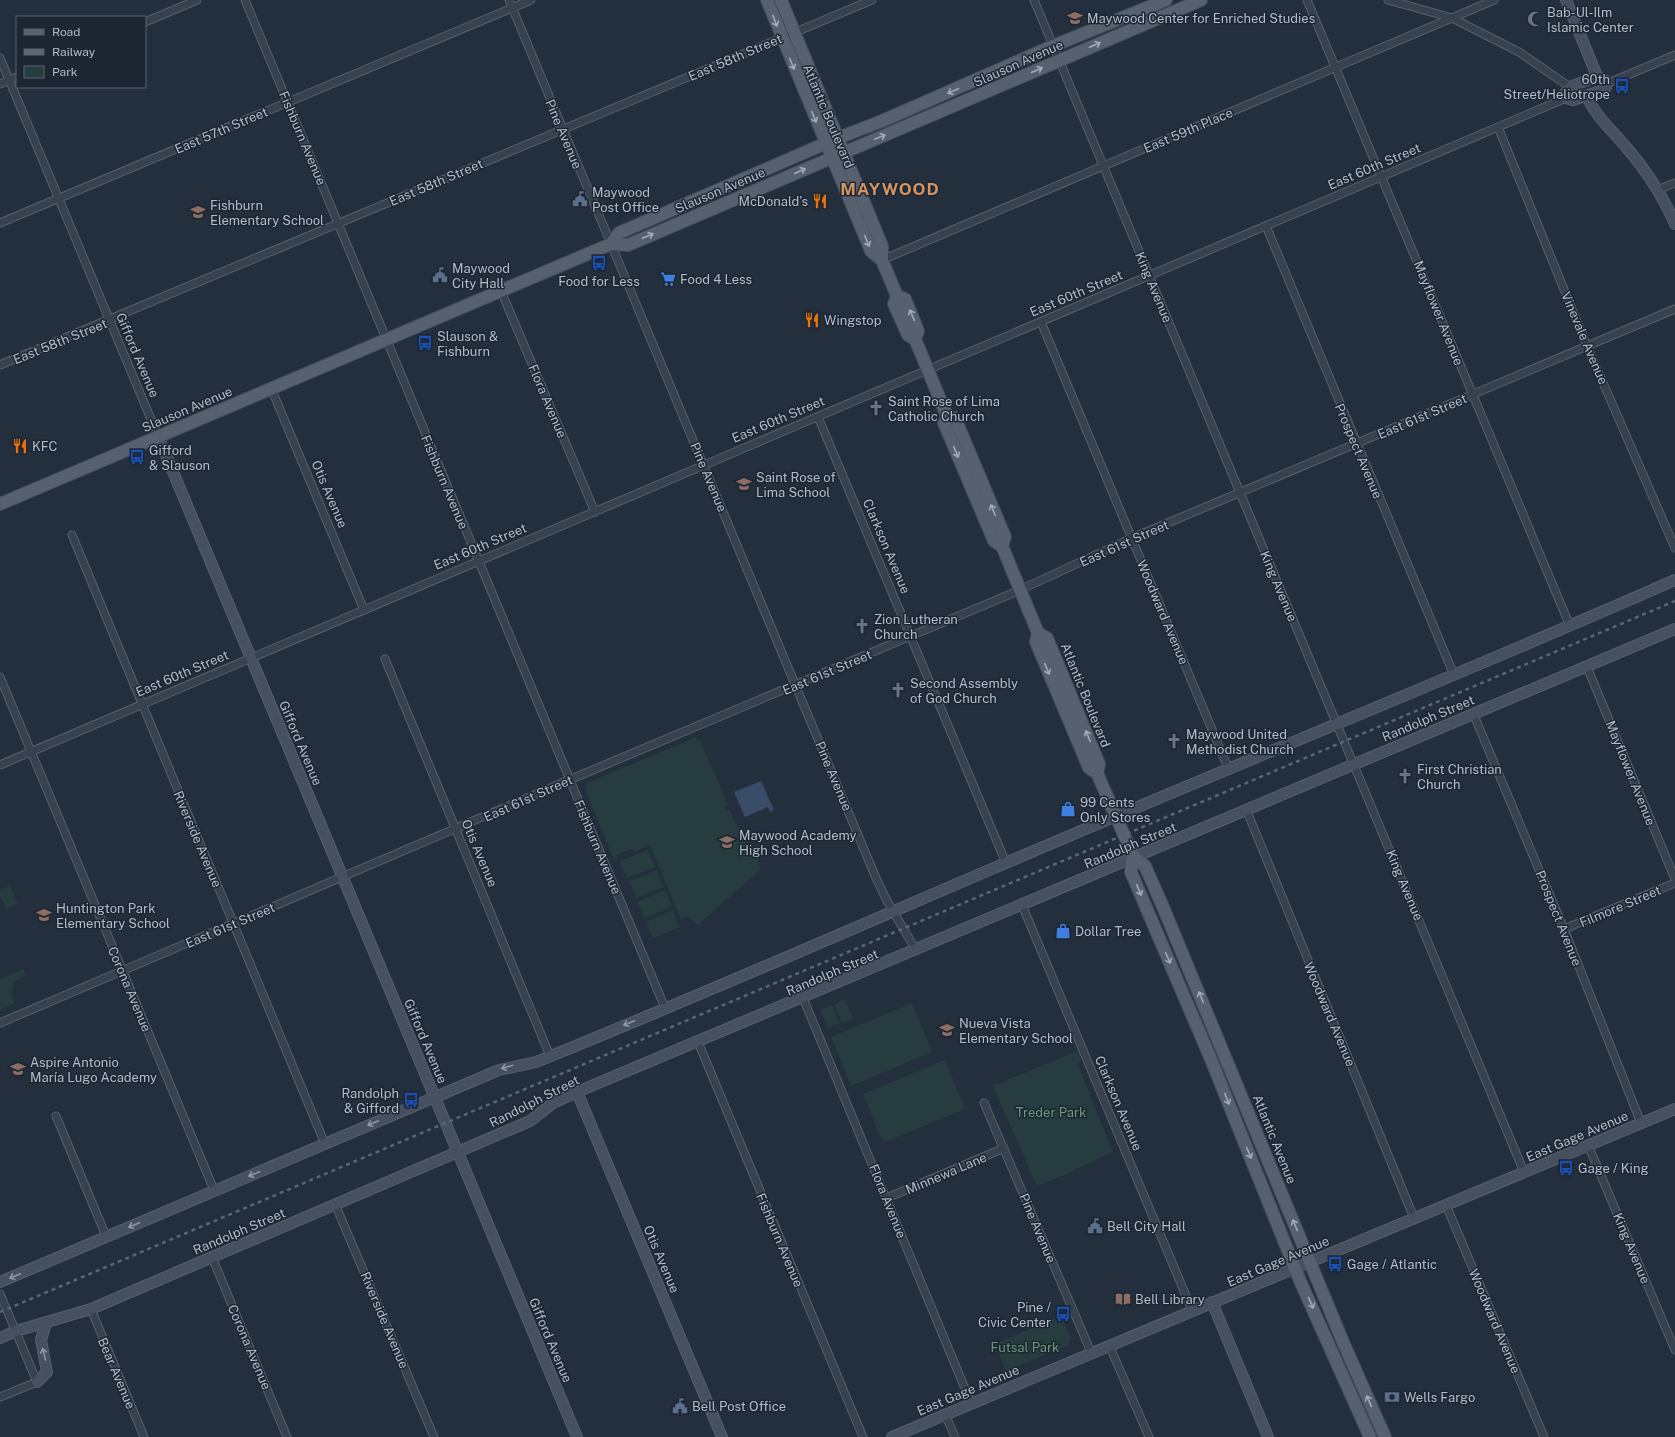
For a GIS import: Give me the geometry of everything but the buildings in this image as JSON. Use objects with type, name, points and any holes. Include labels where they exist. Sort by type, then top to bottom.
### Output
[{"type":"main road","name":"Atlantic Boulevard","points":[[767,0],[781,38],[871,251],[882,260]]},
{"type":"main road","name":"Atlantic Boulevard","points":[[781,0],[882,246],[882,260],[897,296],[894,304],[908,335],[916,339],[947,416],[955,418],[1005,537],[1002,546],[1038,632],[1047,638],[1099,764],[1097,773],[1117,819]]},
{"type":"main road","name":"Slauson Avenue","points":[[610,244],[619,233],[838,138],[978,80],[1053,46],[1166,0]]},
{"type":"main road","name":"Slauson Avenue","points":[[0,504],[610,244],[628,245],[1201,0]]},
{"type":"main road","name":"Atlantic Avenue","points":[[1117,819],[1133,856],[1145,866],[1163,907],[1385,1437]]},
{"type":"main road","name":"Atlantic Avenue","points":[[1133,856],[1131,872],[1210,1057],[1295,1268],[1370,1437]]},
{"type":"street","points":[[146,22],[197,0]]},
{"type":"street","name":"Fishburn Avenue","points":[[245,0],[665,1008]]},
{"type":"street","name":"Pine Avenue","points":[[509,0],[610,244],[755,584],[876,878],[893,913],[916,950]]},
{"type":"street","name":"East 57th Street","points":[[0,223],[531,0]]},
{"type":"street","name":"East 58th Street","points":[[0,365],[110,320],[338,222],[872,0]]},
{"type":"street","name":"King Avenue","points":[[1034,0],[1524,1172]]},
{"type":"street","name":"Mayflower Avenue","points":[[1307,0],[1570,626]]},
{"type":"street","points":[[1388,0],[1452,18],[1519,52],[1570,87]]},
{"type":"street","name":"East 59th Place","points":[[882,260],[1494,0]]},
{"type":"street","points":[[1566,0],[1597,76]]},
{"type":"street","name":"East 60th Street","points":[[0,764],[1566,98],[1570,101],[1600,92],[1604,90],[1606,84],[1675,55]]},
{"type":"street","name":"Gifford Avenue","points":[[0,58],[577,1437]]},
{"type":"street","points":[[1566,98],[1566,93],[1570,87],[1597,76],[1603,77],[1606,84]]},
{"type":"street","points":[[0,84],[16,78]]},
{"type":"street","points":[[1587,96],[1593,110],[1625,146],[1657,190],[1675,224]]},
{"type":"street","name":"Vinevale Avenue","points":[[1498,127],[1587,346],[1675,548]]},
{"type":"street","points":[[1657,190],[1675,182]]},
{"type":"street","name":"Prospect Avenue","points":[[1266,226],[1454,675]]},
{"type":"street","name":"Flora Avenue","points":[[502,291],[595,512]]},
{"type":"street","name":"East 61st Street","points":[[0,1023],[456,830],[569,780],[796,686],[1020,590],[1132,538],[1675,309]]},
{"type":"street","name":"Woodward Avenue","points":[[1041,322],[1229,770]]},
{"type":"street","name":"Otis Avenue","points":[[271,388],[364,610]]},
{"type":"street","name":"Clarkson Avenue","points":[[818,417],[1006,863]]},
{"type":"street","name":"Riverside Avenue","points":[[72,534],[325,1144]]},
{"type":"street","points":[[0,1282],[499,1070],[536,1062],[893,913],[1006,863],[1117,819],[1675,580]]},
{"type":"street","name":"Randolph Street","points":[[0,1338],[16,1331],[91,1309],[530,1121],[553,1103],[577,1092],[803,998],[1133,856],[1675,629]]},
{"type":"street","name":"Otis Avenue","points":[[385,660],[550,1056]]},
{"type":"street","name":"Mayflower Avenue","points":[[1587,666],[1675,879]]},
{"type":"street","name":"Corona Avenue","points":[[0,677],[214,1190]]},
{"type":"street","name":"Prospect Avenue","points":[[1473,713],[1564,929],[1641,1123]]},
{"type":"street","name":"Woodward Avenue","points":[[1246,809],[1414,1218]]},
{"type":"street","name":"Filmore Street","points":[[1564,929],[1675,883]]},
{"type":"street","name":"Clarkson Avenue","points":[[1022,905],[1192,1310]]},
{"type":"street","name":"Flora Avenue","points":[[803,998],[971,1404]]},
{"type":"street","name":"Fishburn Avenue","points":[[698,1042],[863,1437]]},
{"type":"street","name":"Otis Avenue","points":[[577,1092],[722,1437]]},
{"type":"street","name":"Pine Avenue","points":[[984,1103],[1091,1352]]},
{"type":"street","name":"East Gage Avenue","points":[[892,1437],[1091,1352],[1675,1109]]},
{"type":"street","points":[[56,1116],[106,1236]]},
{"type":"street","name":"King Avenue","points":[[1588,1145],[1675,1350]]},
{"type":"street","name":"Minnewa Lane","points":[[887,1198],[1004,1148]]},
{"type":"street","name":"Riverside Avenue","points":[[335,1204],[434,1437]]},
{"type":"street","name":"Woodward Avenue","points":[[1446,1205],[1544,1437]]},
{"type":"street","name":"Corona Avenue","points":[[212,1257],[287,1437]]},
{"type":"street","points":[[0,1294],[37,1382]]},
{"type":"street","points":[[1212,1302],[1268,1437]]},
{"type":"street","name":"Bear Avenue","points":[[91,1309],[144,1437]]},
{"type":"street","points":[[0,1397],[37,1382],[47,1372],[41,1340],[46,1323]]},
{"type":"street","points":[[1109,1345],[1149,1437]]},
{"type":"street","points":[[946,1414],[955,1437]]},
{"type":"green space","points":[[696,737],[698,741],[700,740],[728,805],[725,806],[726,810],[729,809],[741,833],[759,854],[758,861],[761,869],[698,925],[688,916],[681,920],[650,845],[635,851],[633,848],[616,855],[617,859],[614,860],[585,789],[587,783]]},
{"type":"green space","points":[[648,850],[655,867],[627,878],[620,861]]},
{"type":"green space","points":[[657,870],[664,887],[636,898],[629,881]]},
{"type":"green space","points":[[10,886],[18,904],[6,909],[0,895],[0,890]]},
{"type":"green space","points":[[665,890],[672,907],[644,918],[637,902]]},
{"type":"green space","points":[[673,910],[680,927],[653,938],[646,922]]},
{"type":"green space","points":[[23,969],[26,975],[21,977],[13,986],[12,994],[14,1003],[0,1011],[0,979]]},
{"type":"green space","points":[[845,999],[853,1018],[842,1023],[834,1004]]},
{"type":"green space","points":[[912,1003],[932,1052],[851,1086],[831,1037]]},
{"type":"green space","points":[[832,1005],[840,1023],[828,1028],[820,1010]]},
{"type":"green space","name":"Treder Park","points":[[1077,1051],[1081,1059],[1078,1065],[1113,1152],[1074,1171],[1037,1186],[993,1086]]},
{"type":"green space","points":[[945,1060],[965,1109],[883,1143],[863,1094]]},
{"type":"green space","name":"Futsal Park","points":[[1061,1316],[1071,1338],[1069,1345],[1006,1371],[995,1344]]},
{"type":"water","points":[[761,781],[774,810],[770,812],[768,807],[745,817],[734,792]]},
{"type":"railway","points":[[0,1312],[1675,601]]},
{"type":"place","name":"Maywood Center for Enriched Studies","points":[[1075,18]]},
{"type":"place","name":"Bab-Ul-Ilm Islamic Center","points":[[1535,19]]},
{"type":"place","name":"60th Street/Heliotrope","points":[[1622,86]]},
{"type":"place","name":"Maywood Post Office","points":[[580,199]]},
{"type":"place","name":"McDonald's","points":[[820,201]]},
{"type":"place","name":"Fishburn Elementary School","points":[[198,212]]},
{"type":"place","name":"Food for Less","points":[[599,263]]},
{"type":"place","name":"Maywood City Hall","points":[[440,275]]},
{"type":"place","name":"Food 4 Less","points":[[668,279]]},
{"type":"place","name":"Wingstop","points":[[812,320]]},
{"type":"place","name":"Slauson & Fishburn","points":[[425,343]]},
{"type":"place","name":"Saint Rose of Lima Catholic Church","points":[[876,408]]},
{"type":"place","name":"KFC","points":[[20,446]]},
{"type":"place","name":"Gifford & Slauson","points":[[137,457]]},
{"type":"place","name":"Saint Rose of Lima School","points":[[744,484]]},
{"type":"place","name":"Zion Lutheran Church","points":[[862,626]]},
{"type":"place","name":"Second Assembly of God Church","points":[[898,690]]},
{"type":"place","name":"Maywood United Methodist Church","points":[[1174,741]]},
{"type":"place","name":"First Christian Church","points":[[1405,776]]},
{"type":"place","name":"99 Cents Only Stores","points":[[1068,809]]},
{"type":"place","name":"Maywood Academy High School","points":[[727,842]]},
{"type":"place","name":"Huntington Park Elementary School","points":[[44,915]]},
{"type":"place","name":"Dollar Tree","points":[[1063,931]]},
{"type":"place","name":"Nueva Vista Elementary School","points":[[947,1030]]},
{"type":"place","name":"Aspire Antonio María Lugo Academy","points":[[18,1069]]},
{"type":"place","name":"Randolph & Gifford","points":[[411,1100]]},
{"type":"place","name":"Gage / King","points":[[1566,1168]]},
{"type":"place","name":"Bell City Hall","points":[[1095,1226]]},
{"type":"place","name":"Gage / Atlantic","points":[[1335,1264]]},
{"type":"place","name":"Bell Library","points":[[1123,1299]]},
{"type":"place","name":"Pine / Civic Center","points":[[1063,1314]]},
{"type":"place","name":"Wells Fargo","points":[[1392,1397]]},
{"type":"place","name":"Bell Post Office","points":[[680,1406]]},
{"type":"district","name":"MAYWOOD","points":[[890,189]]}]
